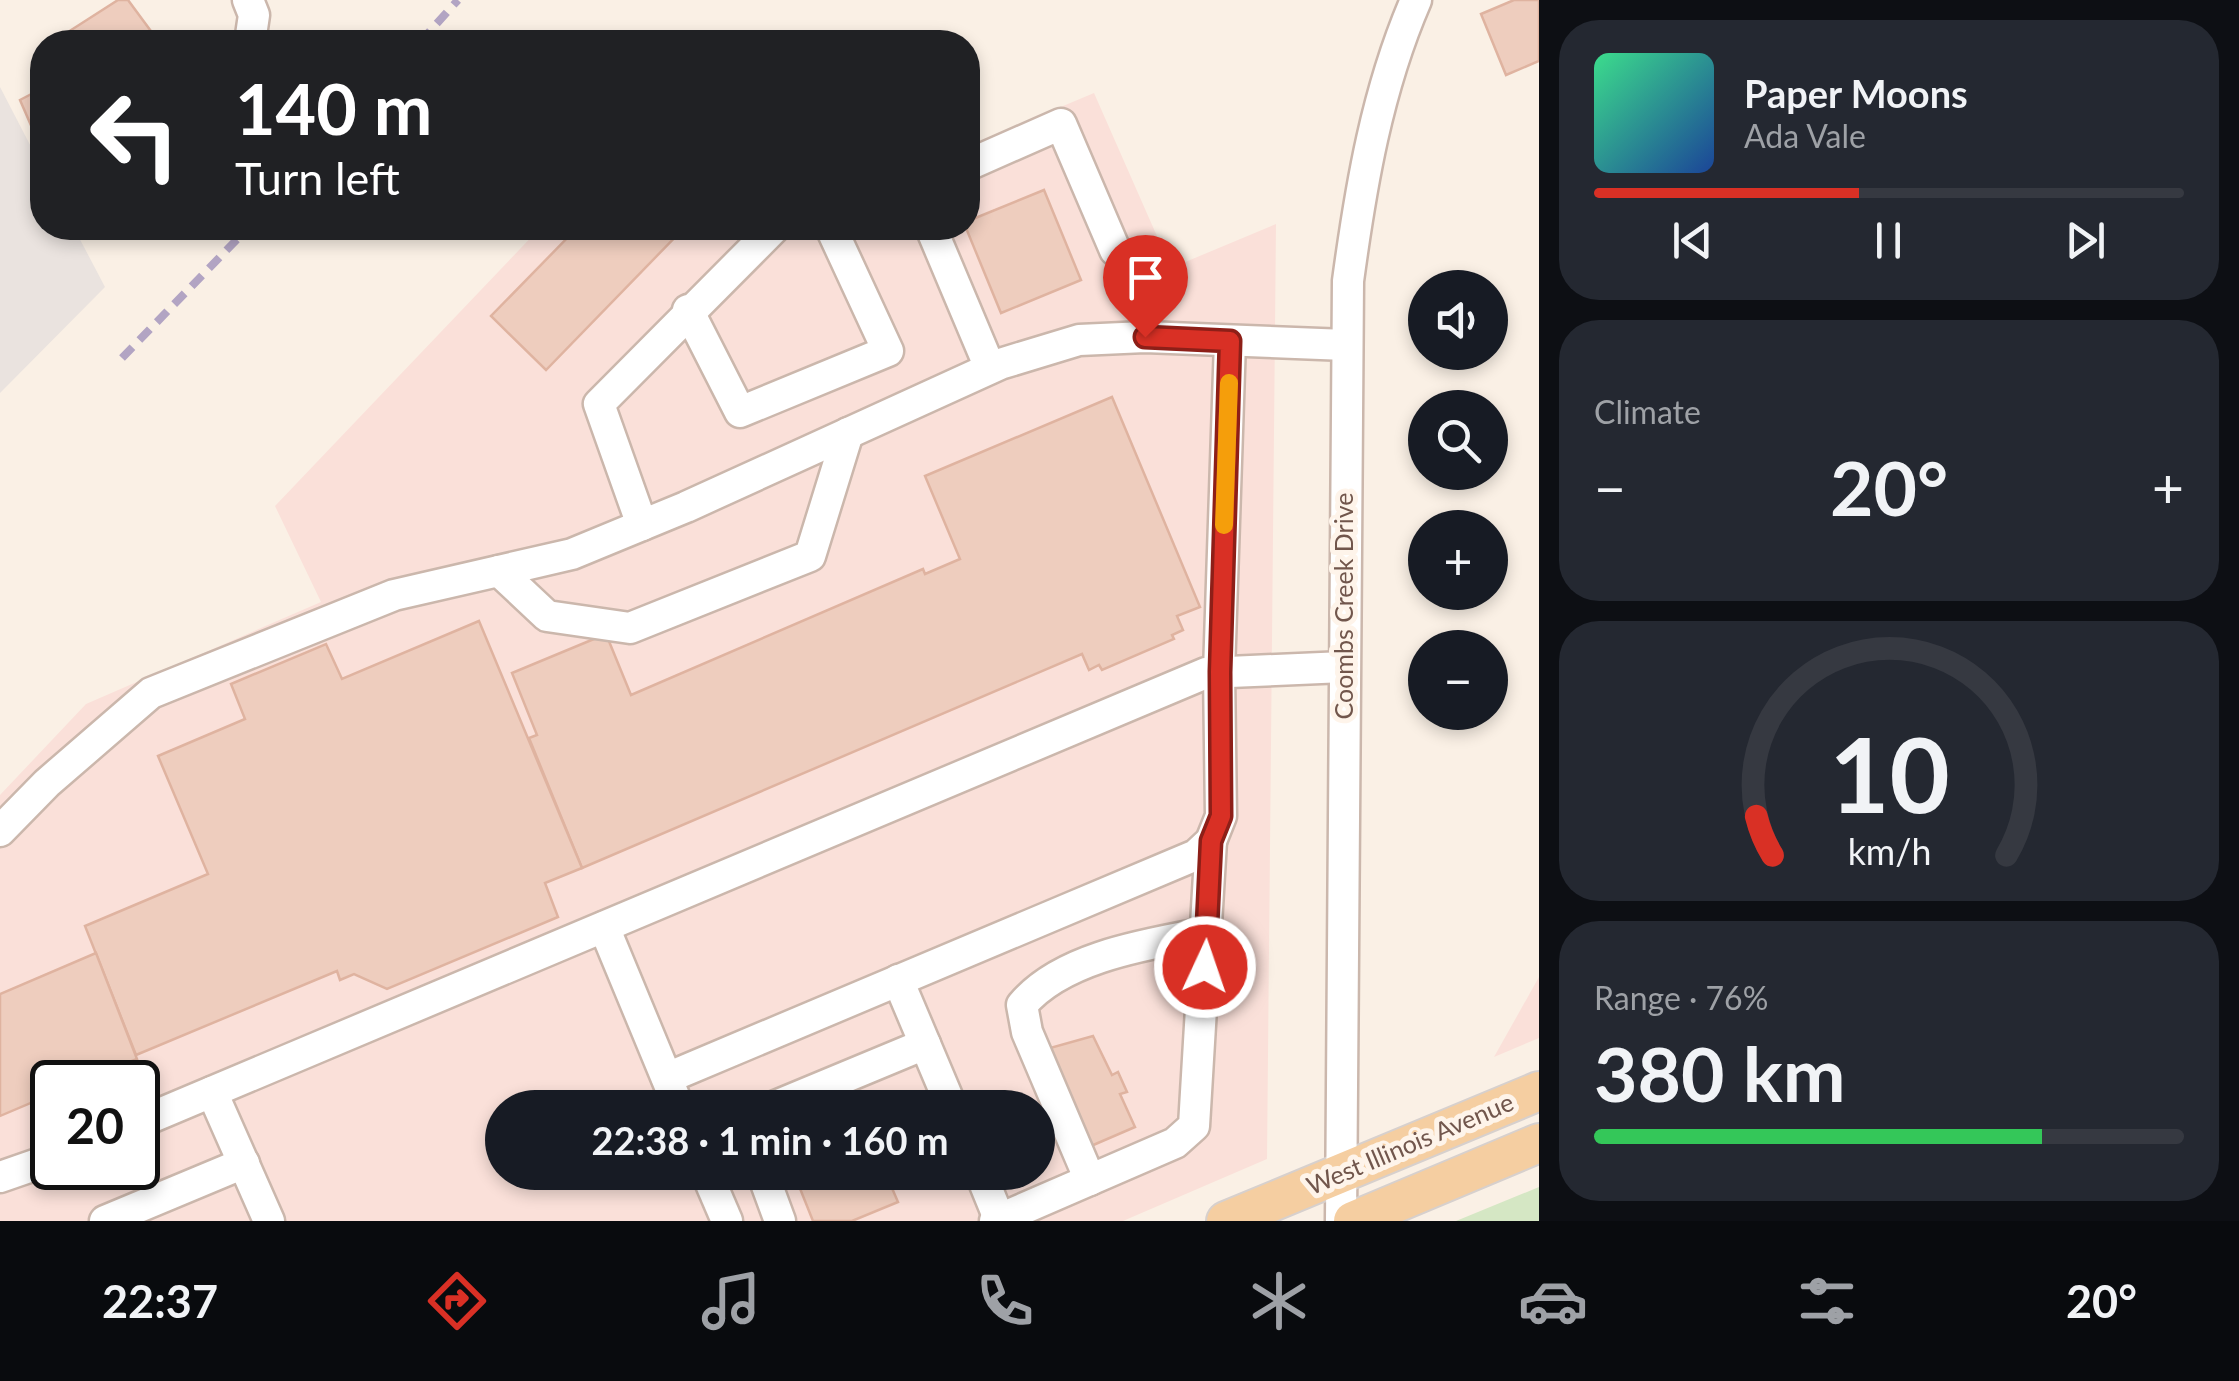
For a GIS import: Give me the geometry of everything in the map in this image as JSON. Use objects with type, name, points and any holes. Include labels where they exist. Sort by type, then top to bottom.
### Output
[{"type":"main road","name":"West Illinois Avenue","points":[[1226,1221],[1539,1091]]},
{"type":"main road","name":"West Illinois Avenue","points":[[1353,1221],[1539,1143]]},
{"type":"street","points":[[248,0],[254,16],[252,30]]},
{"type":"street","name":"Coombs Creek Drive","points":[[1341,1221],[1348,281],[1366,158],[1402,33],[1416,0]]},
{"type":"street","points":[[980,160],[1061,124],[1116,250]]},
{"type":"street","points":[[642,525],[600,404],[688,310],[761,240]]},
{"type":"street","points":[[688,310],[740,412],[888,351],[837,240]]},
{"type":"street","points":[[937,240],[990,368]]},
{"type":"street","points":[[0,831],[47,783],[151,693],[394,595],[572,554],[990,368],[1080,340],[1145,337],[1346,345]]},
{"type":"street","points":[[987,1190],[998,1220],[1175,1143],[1194,1126],[1211,841],[1221,816],[1220,672],[1230,341]]},
{"type":"street","points":[[499,571],[547,616],[630,628],[810,556],[848,434]]},
{"type":"street","points":[[160,1114],[1206,673],[1344,666]]},
{"type":"street","points":[[667,1078],[1196,854],[1211,841]]},
{"type":"street","points":[[604,927],[672,1090]]},
{"type":"street","points":[[1090,1180],[1028,1032],[1022,1005],[1033,991],[1083,966],[1149,941],[1206,933]]},
{"type":"street","points":[[898,980],[944,1090]]},
{"type":"street","points":[[814,1090],[925,1044]]},
{"type":"street","points":[[212,1092],[269,1221]]},
{"type":"street","points":[[105,1221],[244,1163]]},
{"type":"street","points":[[0,1177],[30,1167]]},
{"type":"street","points":[[714,1190],[727,1221]]},
{"type":"street","points":[[743,1221],[778,1214],[769,1190]]},
{"type":"shaded area","points":[[0,87],[30,145],[30,240],[80,240],[105,287],[0,393]]},
{"type":"shaded area","points":[[1094,93],[1171,268],[1276,224],[1267,1159],[1123,1221],[0,1221],[0,795],[86,704],[321,602],[275,506],[529,240],[980,240],[980,141]]},
{"type":"shaded area","points":[[1539,977],[1539,1038],[1494,1057]]},
{"type":"green space","points":[[1539,1187],[1539,1221],[1456,1221]]},
{"type":"building","points":[[118,0],[128,0],[150,30],[71,30]]},
{"type":"building","points":[[1514,0],[1539,0],[1539,61],[1506,75],[1481,14]]},
{"type":"building","points":[[30,95],[30,123],[20,100]]},
{"type":"building","points":[[1044,190],[1081,280],[1001,313],[971,240],[980,240],[980,216]]},
{"type":"building","points":[[565,240],[672,240],[546,370],[491,316]]},
{"type":"building","points":[[1112,397],[1200,607],[1177,616],[1183,630],[1172,635],[1174,639],[1102,670],[1099,665],[1089,670],[1082,654],[582,868],[529,738],[537,735],[512,673],[606,634],[631,695],[923,569],[925,574],[960,559],[925,476]]},
{"type":"building","points":[[479,621],[582,868],[545,883],[558,917],[387,989],[354,974],[340,980],[337,971],[136,1055],[85,926],[208,874],[158,756],[245,719],[231,684],[326,644],[342,679]]},
{"type":"building","points":[[96,953],[137,1059],[30,1060],[30,1103],[0,1116],[0,994]]},
{"type":"building","points":[[1093,1036],[1112,1075],[1118,1072],[1127,1092],[1120,1094],[1135,1127],[1091,1146],[1050,1048]]},
{"type":"building","points":[[801,1190],[893,1190],[898,1202],[852,1221],[813,1221]]},
{"type":"railway","points":[[431,30],[458,0]]},
{"type":"railway","points":[[122,358],[236,240]]},
{"type":"slow traffic","points":[[1224,525],[1229,383]]},
{"type":"route","points":[[1145,337],[1230,341],[1220,672],[1221,816],[1211,841],[1205,967]]}]
